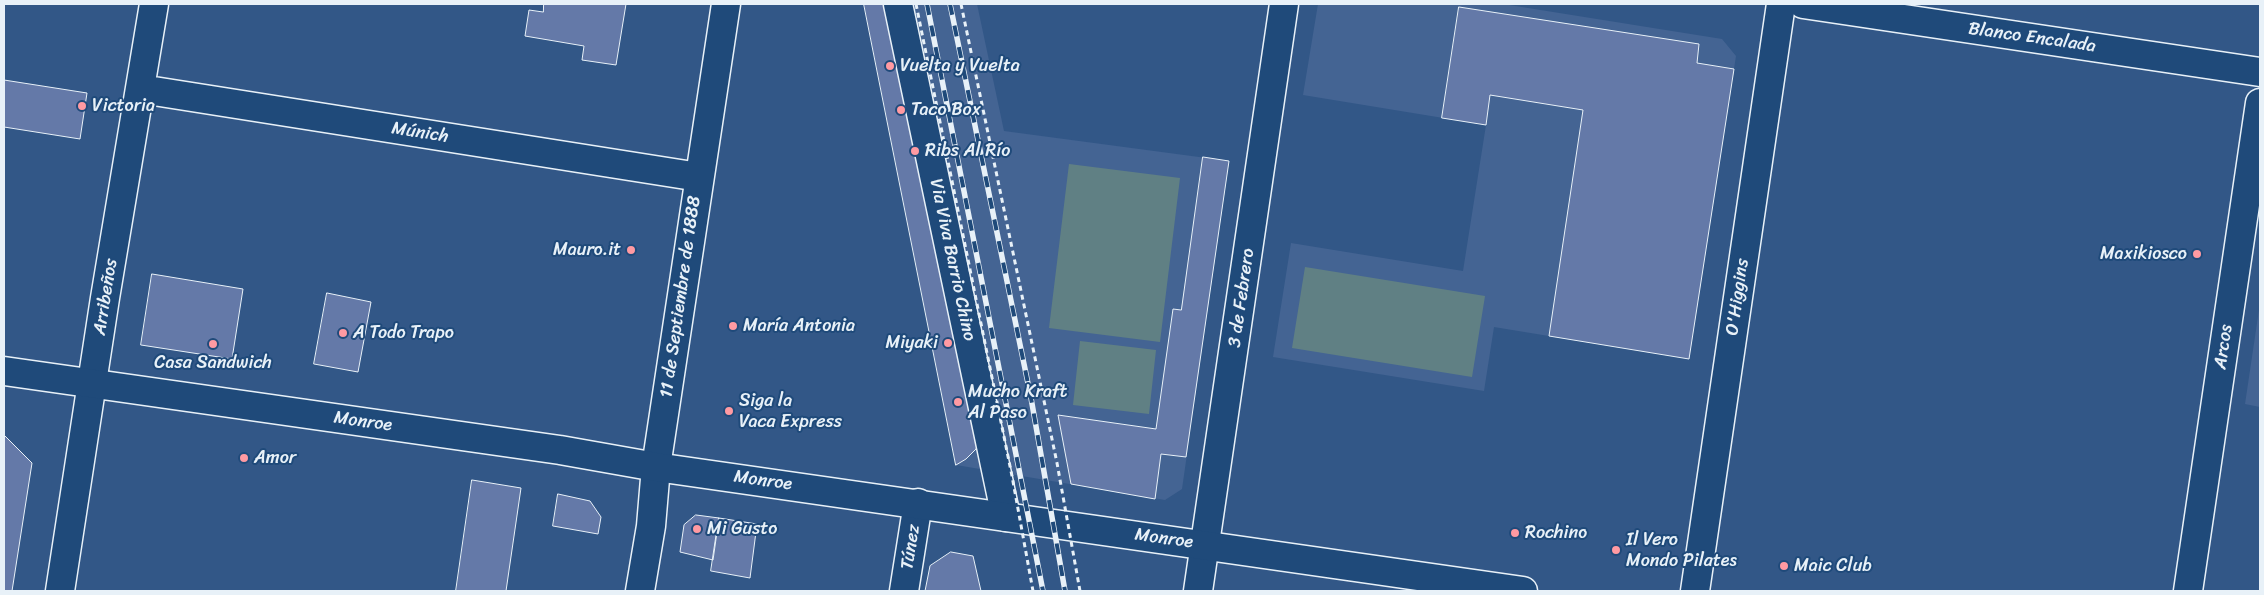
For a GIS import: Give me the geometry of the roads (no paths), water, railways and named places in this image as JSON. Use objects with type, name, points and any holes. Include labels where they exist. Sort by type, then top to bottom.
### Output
[{"type":"street","name":"Arribeños","points":[[60,591],[154,4]]},
{"type":"street","name":"11 de Septiembre de 1888","points":[[640,591],[650,526],[656,467],[726,4]]},
{"type":"street","name":"Via Viva Barrio Chino","points":[[898,4],[1006,517]]},
{"type":"street","name":"3 de Febrero","points":[[1198,591],[1284,4]]},
{"type":"street","name":"O'Higgins","points":[[1695,591],[1781,4]]},
{"type":"street","name":"Blanco Encalada","points":[[1803,4],[2260,72]]},
{"type":"street","name":"Múnich","points":[[141,89],[699,177]]},
{"type":"street","name":"Arcos","points":[[2188,591],[2260,103]]},
{"type":"street","name":"Monroe","points":[[4,371],[560,450],[656,467],[1523,591]]},
{"type":"street","name":"Túnez","points":[[904,591],[918,503]]},
{"type":"railway","points":[[927,4],[1043,591]]},
{"type":"railway","points":[[950,4],[1031,398],[1065,591]]},
{"type":"place","name":"Vuelta y Vuelta","points":[[890,66]]},
{"type":"place","name":"Victoria","points":[[82,106]]},
{"type":"place","name":"Taco Box","points":[[901,110]]},
{"type":"place","name":"Ribs Al Río","points":[[915,151]]},
{"type":"place","name":"Mauro.it","points":[[631,250]]},
{"type":"place","name":"Maxikiosco","points":[[2197,254]]},
{"type":"place","name":"María Antonia","points":[[733,326]]},
{"type":"place","name":"A Todo Trapo","points":[[343,333]]},
{"type":"place","name":"Miyaki","points":[[948,343]]},
{"type":"place","name":"Casa Sandwich","points":[[213,344]]},
{"type":"place","name":"Mucho Kraft Al Paso","points":[[958,402]]},
{"type":"place","name":"Siga la Vaca Express","points":[[729,411]]},
{"type":"place","name":"Amor","points":[[244,458]]},
{"type":"place","name":"Mi Gusto","points":[[697,529]]},
{"type":"place","name":"Rochino","points":[[1515,533]]},
{"type":"place","name":"Il Vero Mondo Pilates","points":[[1616,550]]},
{"type":"place","name":"Maic Club","points":[[1784,566]]}]
